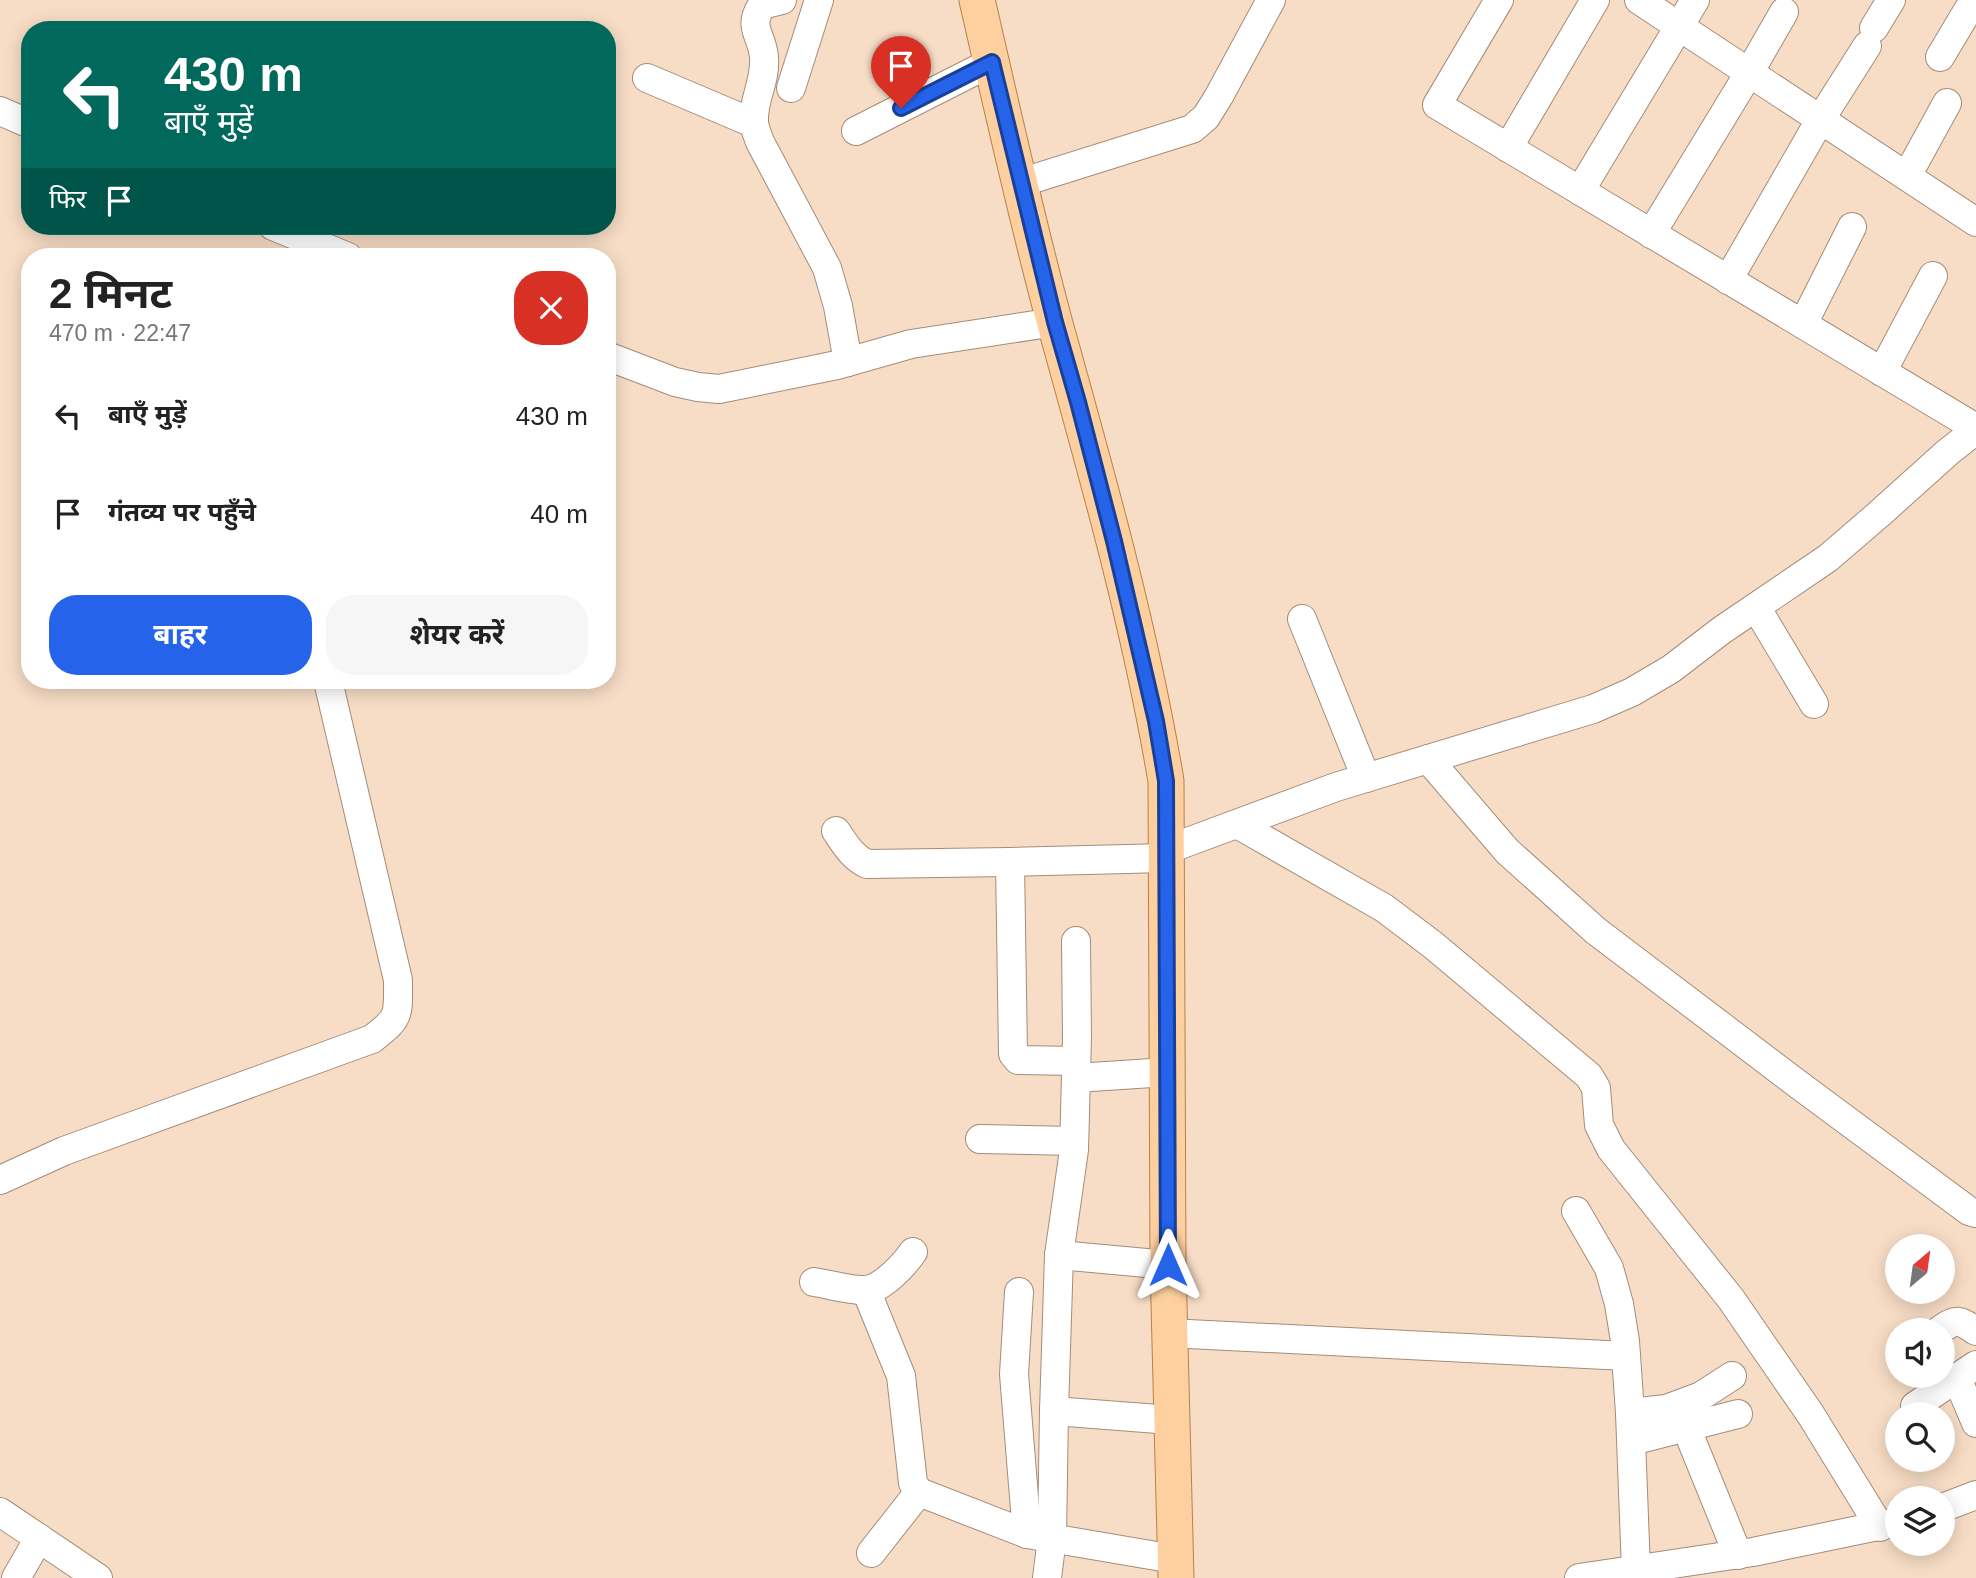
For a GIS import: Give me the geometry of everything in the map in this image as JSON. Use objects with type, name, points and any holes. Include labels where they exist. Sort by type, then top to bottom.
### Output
[{"type":"main road","points":[[977,0],[1055,322],[1107,516],[1156,721],[1166,781],[1168,1265],[1175,1568]]},
{"type":"street","points":[[776,0],[762,5],[756,14],[755,27],[764,54],[764,78],[753,123],[760,142],[827,268],[838,306],[848,362]]},
{"type":"street","points":[[791,89],[819,0]]},
{"type":"street","points":[[1020,183],[1192,128],[1206,117],[1219,96],[1270,0]]},
{"type":"street","points":[[836,831],[850,852],[867,863],[1010,862],[1166,854],[1336,787],[1593,709],[1632,692],[1671,669],[1828,558],[1976,429],[1437,105],[1499,0]]},
{"type":"street","points":[[1508,148],[1595,0]]},
{"type":"street","points":[[1639,0],[1976,222]]},
{"type":"street","points":[[1580,191],[1695,0]]},
{"type":"street","points":[[1728,280],[1891,0]]},
{"type":"street","points":[[1940,57],[1965,3]]},
{"type":"street","points":[[1651,234],[1784,12]]},
{"type":"street","points":[[856,131],[992,62]]},
{"type":"street","points":[[647,78],[753,123]]},
{"type":"street","points":[[1907,176],[1947,103]]},
{"type":"street","points":[[0,111],[21,120]]},
{"type":"street","points":[[1802,324],[1852,227]]},
{"type":"street","points":[[295,235],[326,248]]},
{"type":"street","points":[[1882,372],[1933,276]]},
{"type":"street","points":[[616,359],[675,382],[719,388],[848,362],[911,344],[1055,322]]},
{"type":"street","points":[[1756,607],[1814,704]]},
{"type":"street","points":[[1302,619],[1366,778]]},
{"type":"street","points":[[0,1180],[64,1151],[372,1039],[392,1024],[398,1009],[398,980],[330,689]]},
{"type":"street","points":[[1428,759],[1507,851],[1596,931],[1799,1086],[1976,1213]]},
{"type":"street","points":[[1237,824],[1384,908],[1433,945],[1588,1076],[1596,1088],[1599,1125],[1611,1149],[1731,1299],[1885,1518]]},
{"type":"street","points":[[1010,862],[1013,1054],[1018,1060],[1076,1070],[1167,1072]]},
{"type":"street","points":[[1040,1536],[1054,1411],[1059,1255],[1074,1140],[1076,941]]},
{"type":"street","points":[[980,1139],[1074,1140]]},
{"type":"street","points":[[1576,1211],[1609,1268],[1619,1304],[1632,1441],[1636,1570]]},
{"type":"street","points":[[814,1282],[866,1290],[895,1273],[913,1252]]},
{"type":"street","points":[[1059,1255],[1168,1265]]},
{"type":"street","points":[[866,1290],[901,1376],[913,1483],[919,1492],[1040,1536],[1175,1568]]},
{"type":"street","points":[[1018,1292],[1014,1374],[1047,1578]]},
{"type":"street","points":[[1955,1321],[1976,1331]]},
{"type":"street","points":[[1169,1333],[1626,1356]]},
{"type":"street","points":[[1921,1402],[1966,1371],[1976,1423]]},
{"type":"street","points":[[1630,1413],[1667,1409],[1701,1396],[1731,1376]]},
{"type":"street","points":[[1054,1411],[1171,1420]]},
{"type":"street","points":[[1632,1441],[1738,1414]]},
{"type":"street","points":[[1686,1427],[1738,1555]]},
{"type":"street","points":[[871,1553],[919,1492]]},
{"type":"street","points":[[1955,1503],[1976,1495]]},
{"type":"street","points":[[0,1512],[98,1578]]},
{"type":"street","points":[[1579,1578],[1738,1555],[1885,1525]]},
{"type":"street","points":[[16,1578],[39,1538]]},
{"type":"route","points":[[901,108],[992,62],[1055,322],[1114,541],[1156,721],[1166,781],[1168,1265]]}]
